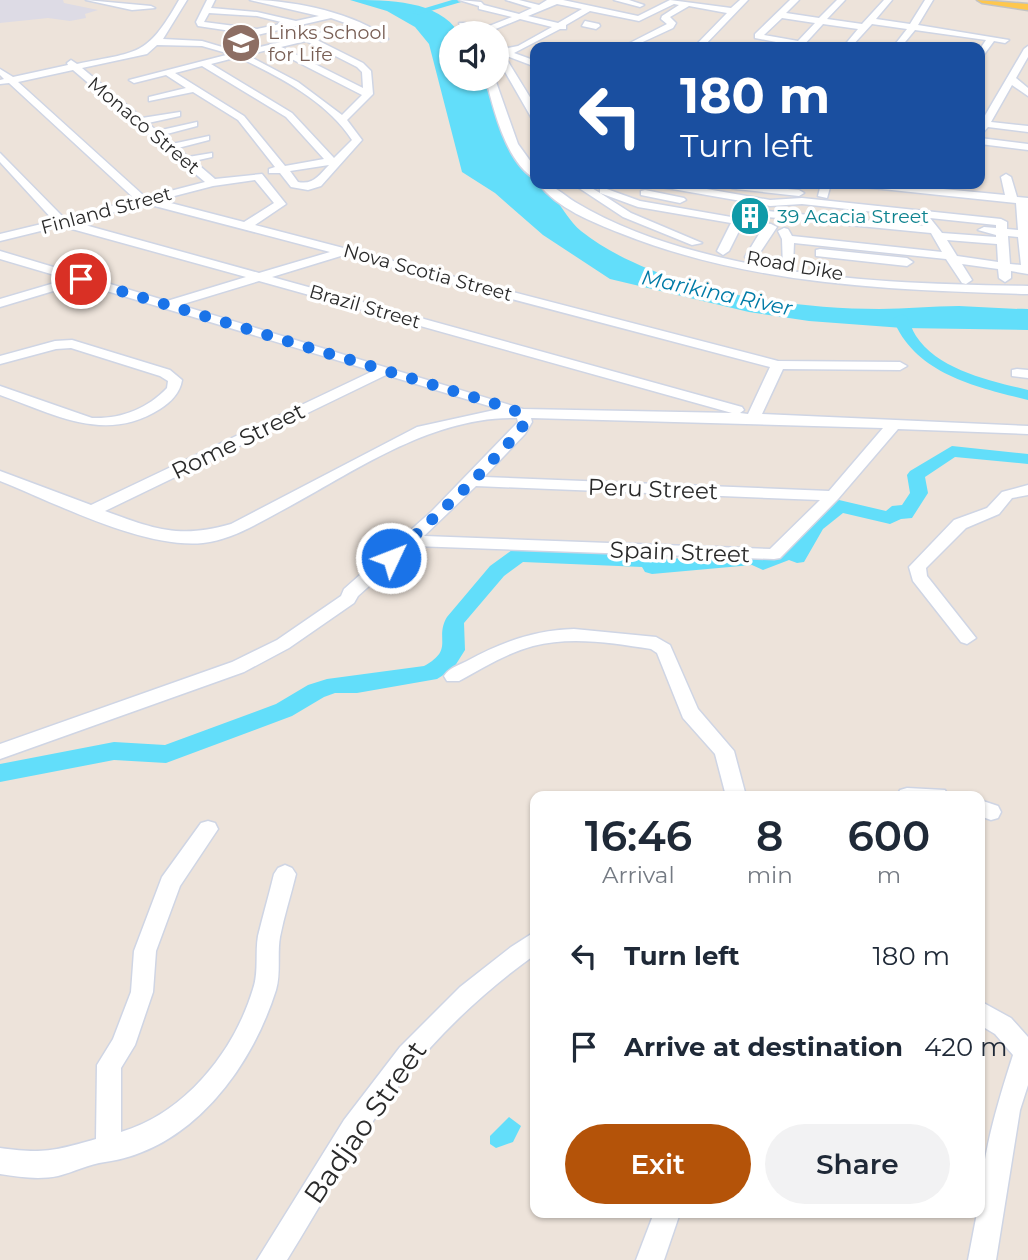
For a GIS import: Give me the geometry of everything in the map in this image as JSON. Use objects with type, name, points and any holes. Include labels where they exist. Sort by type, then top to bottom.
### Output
[{"type":"main road","points":[[982,0],[1028,7]]},
{"type":"street","points":[[90,0],[132,8],[151,8]]},
{"type":"street","points":[[144,20],[158,0]]},
{"type":"street","points":[[0,83],[80,70],[104,69],[138,54],[158,40],[183,0]]},
{"type":"street","points":[[211,0],[201,24],[262,32],[333,15]]},
{"type":"street","points":[[254,0],[333,15],[360,25],[384,39]]},
{"type":"street","points":[[510,0],[539,8]]},
{"type":"street","points":[[508,21],[555,0],[573,6],[587,6],[606,17]]},
{"type":"street","points":[[532,42],[587,6],[604,0]]},
{"type":"street","points":[[618,0],[640,5]]},
{"type":"street","points":[[561,38],[585,24],[620,15],[649,0]]},
{"type":"street","points":[[659,0],[733,10]]},
{"type":"street","points":[[703,42],[744,0]]},
{"type":"street","points":[[783,42],[758,36],[795,0]]},
{"type":"street","points":[[803,42],[841,0]]},
{"type":"street","points":[[851,42],[888,0]]},
{"type":"street","points":[[901,42],[929,0]]},
{"type":"street","points":[[467,1],[481,10],[519,16],[573,30]]},
{"type":"street","points":[[620,15],[639,19],[672,2]]},
{"type":"street","points":[[637,42],[672,24],[665,19],[666,16],[687,2]]},
{"type":"street","points":[[509,30],[573,6]]},
{"type":"street","points":[[205,10],[257,14],[298,24]]},
{"type":"street","points":[[779,15],[822,21],[913,27],[950,36],[1005,40]]},
{"type":"street","points":[[585,24],[596,26]]},
{"type":"street","points":[[134,80],[360,25]]},
{"type":"street","points":[[209,43],[236,29]]},
{"type":"street","points":[[656,33],[677,36]]},
{"type":"street","points":[[307,38],[360,65],[366,71],[368,94],[343,119]]},
{"type":"street","points":[[985,48],[991,38]]},
{"type":"street","points":[[158,40],[209,43],[225,47],[318,98],[343,119],[357,140],[335,161],[317,184],[308,187],[295,185],[241,118],[167,72]]},
{"type":"street","points":[[509,50],[530,43]]},
{"type":"street","points":[[273,46],[368,94]]},
{"type":"street","points":[[985,125],[1011,79],[1025,62],[1028,49]]},
{"type":"street","points":[[94,52],[107,67]]},
{"type":"street","points":[[509,55],[530,62]]},
{"type":"street","points":[[524,60],[530,56]]},
{"type":"street","name":"Monaco Street","points":[[66,59],[213,183]]},
{"type":"street","points":[[203,63],[289,115],[335,161]]},
{"type":"street","points":[[509,65],[522,83],[530,101]]},
{"type":"street","name":"Nova Scotia Street","points":[[1,71],[139,197],[146,200],[778,365],[900,366]]},
{"type":"street","points":[[1011,79],[1027,92]]},
{"type":"street","points":[[152,99],[194,89]]},
{"type":"street","points":[[1005,90],[1027,92]]},
{"type":"street","points":[[495,91],[517,151],[530,171]]},
{"type":"street","points":[[141,121],[177,114]]},
{"type":"street","points":[[156,134],[194,124]]},
{"type":"street","points":[[985,129],[1028,129]]},
{"type":"street","points":[[171,147],[205,138]]},
{"type":"street","points":[[985,142],[1028,147]]},
{"type":"street","points":[[187,160],[208,155]]},
{"type":"street","points":[[0,156],[61,222]]},
{"type":"street","points":[[270,172],[335,161]]},
{"type":"street","name":"Finland Street","points":[[0,238],[213,183],[260,177],[280,204],[247,225]]},
{"type":"street","points":[[1006,177],[1026,235],[1028,270],[1006,271]]},
{"type":"street","points":[[551,189],[588,216],[620,229],[705,258],[754,269],[825,282],[1028,290]]},
{"type":"street","name":"Road Dike","points":[[588,189],[627,215],[674,236],[713,225],[723,251],[787,265],[855,276],[963,276],[1006,271]]},
{"type":"street","points":[[608,189],[617,197],[634,202],[699,210],[713,225],[938,235],[1002,227],[1026,235]]},
{"type":"street","points":[[617,197],[626,189]]},
{"type":"street","points":[[634,202],[648,189]]},
{"type":"street","points":[[650,189],[666,205]]},
{"type":"street","points":[[649,225],[677,189]]},
{"type":"street","points":[[674,236],[717,189]]},
{"type":"street","points":[[713,225],[742,189],[780,227],[814,241],[851,239],[913,251]]},
{"type":"street","points":[[773,189],[787,265]]},
{"type":"street","points":[[784,189],[880,210],[905,212]]},
{"type":"street","points":[[823,196],[825,189]]},
{"type":"street","points":[[855,189],[856,203]]},
{"type":"street","points":[[879,189],[880,210]]},
{"type":"street","points":[[883,189],[905,212],[938,235],[1028,281]]},
{"type":"street","points":[[914,189],[963,276]]},
{"type":"street","points":[[969,190],[1015,200]]},
{"type":"street","points":[[1006,271],[1002,227],[1015,200]]},
{"type":"street","points":[[751,257],[802,201],[856,203]]},
{"type":"street","points":[[699,210],[713,225]]},
{"type":"street","points":[[713,225],[738,221],[780,227],[855,258],[913,251],[938,235],[1002,227]]},
{"type":"street","points":[[723,251],[738,221]]},
{"type":"street","name":"Brazil Street","points":[[61,222],[754,416]]},
{"type":"street","points":[[851,239],[855,276]]},
{"type":"street","points":[[812,269],[814,241]]},
{"type":"street","points":[[167,305],[345,251]]},
{"type":"street","points":[[0,255],[384,370],[519,412],[524,418],[520,431],[473,481],[410,541],[350,593],[348,599],[283,644],[238,667],[0,752]]},
{"type":"street","points":[[0,303],[81,279]]},
{"type":"street","points":[[0,360],[54,345],[72,344],[165,373],[175,380],[174,389],[155,405],[130,418],[106,424],[90,422],[0,390]]},
{"type":"street","points":[[754,416],[778,365]]},
{"type":"street","name":"Rome Street","points":[[92,511],[384,370]]},
{"type":"street","points":[[0,476],[140,530],[186,539],[203,538],[237,528],[422,430],[486,416],[519,412],[754,416],[1028,430]]},
{"type":"street","name":"Spain Street","points":[[410,541],[769,555],[779,552],[893,425]]},
{"type":"street","name":"Peru Street","points":[[473,481],[832,496]]},
{"type":"street","points":[[967,638],[919,577],[916,567],[960,524],[993,511],[1007,495],[1028,490]]},
{"type":"street","points":[[453,676],[509,649],[546,637],[578,636],[656,643],[664,649],[690,713],[724,751],[735,791]]},
{"type":"street","points":[[108,1150],[109,1065],[123,1045],[142,992],[145,951],[170,883],[208,829]]},
{"type":"street","points":[[0,1161],[35,1166],[58,1163],[149,1136],[176,1120],[223,1074],[250,1031],[266,985],[269,938],[285,874]]},
{"type":"street","name":"Badjao Street","points":[[271,1260],[368,1108],[407,1057],[446,1014],[530,946]]},
{"type":"street","points":[[982,1260],[1008,1110],[1027,1054],[1003,1026],[985,1015]]},
{"type":"street","points":[[650,1260],[665,1218]]},
{"type":"shaded area","points":[[0,0],[63,0],[64,3],[98,10],[85,14],[86,18],[70,21],[48,18],[0,23]]},
{"type":"water","points":[[350,0],[411,4],[426,8],[449,21],[439,21],[439,83],[429,44],[415,27],[387,11]]},
{"type":"water","name":"Marikina River","points":[[441,91],[487,91],[508,146],[530,177],[530,189],[544,189],[581,231],[611,251],[646,268],[723,292],[804,305],[889,309],[959,306],[1028,309],[1028,330],[903,328],[809,321],[749,312],[610,279],[543,235],[495,193],[462,172]]},
{"type":"water","points":[[509,1117],[521,1126],[513,1142],[496,1148],[490,1144],[490,1136]]},
{"type":"waterway","points":[[417,12],[463,0]]},
{"type":"waterway","points":[[901,319],[908,336],[919,350],[935,362],[972,379],[1028,395]]},
{"type":"waterway","points":[[0,773],[114,751],[166,754],[284,710],[316,691],[335,685],[357,685],[429,673],[445,664],[454,650],[454,622],[497,571],[519,555],[649,561],[652,567],[757,558],[763,564],[792,551],[797,557],[816,525],[839,506],[890,518],[899,510],[905,514],[919,493],[916,475],[952,451],[1028,459]]},
{"type":"place","name":"Links School for Life","points":[[241,43]]},
{"type":"place","name":"39 Acacia Street","points":[[750,216]]},
{"type":"route","points":[[81,279],[510,408],[523,415],[525,422],[520,431],[473,481],[391,558]]}]
